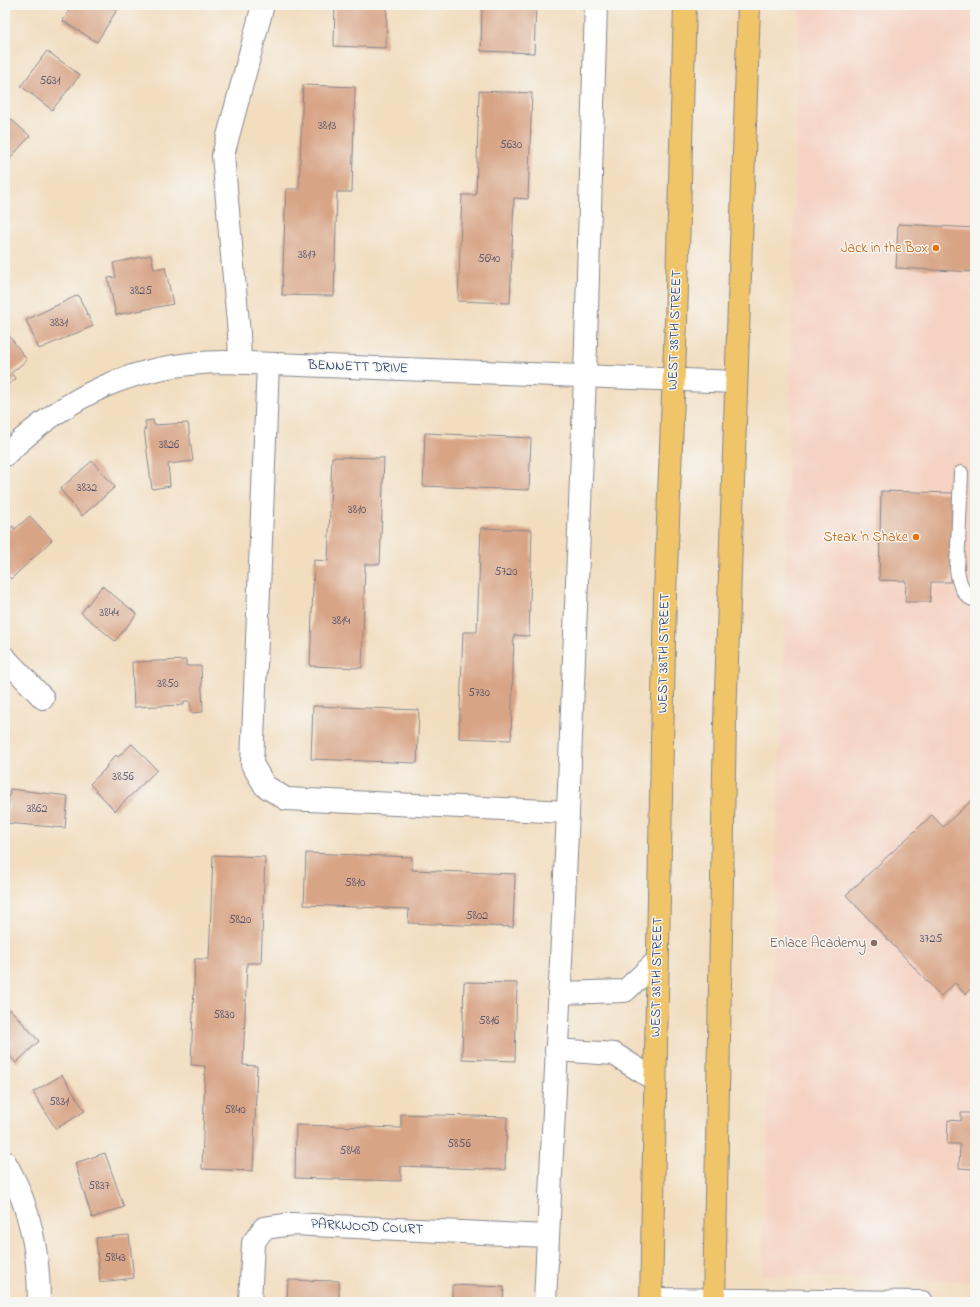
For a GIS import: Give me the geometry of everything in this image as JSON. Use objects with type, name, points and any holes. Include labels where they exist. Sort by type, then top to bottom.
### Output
[{"type":"main road","name":"WEST 38TH STREET","points":[[651,1300],[665,595],[686,5]]},
{"type":"main road","points":[[714,1300],[725,729],[748,5]]},
{"type":"street","points":[[240,363],[239,334],[223,155],[263,5]]},
{"type":"street","points":[[545,1302],[568,812],[585,376],[596,5]]},
{"type":"street","name":"BENNETT DRIVE","points":[[5,455],[58,410],[90,392],[138,374],[206,362],[736,382]]},
{"type":"street","points":[[268,364],[252,764],[265,786],[286,799],[568,812]]},
{"type":"street","points":[[5,658],[43,698]]},
{"type":"street","points":[[559,993],[625,991],[657,961]]},
{"type":"street","points":[[556,1050],[614,1054],[655,1080]]},
{"type":"street","points":[[5,1162],[29,1216],[36,1252],[39,1302]]},
{"type":"street","name":"PARKWOOD COURT","points":[[250,1302],[253,1243],[264,1228],[292,1224],[547,1236]]},
{"type":"street","points":[[651,1300],[922,1302]]},
{"type":"lane","points":[[961,473],[957,570],[960,585],[970,598],[975,600]]},
{"type":"shaded area","points":[[799,5],[975,5],[975,1282],[762,1275],[785,605]]},
{"type":"building","points":[[72,5],[120,5],[97,42],[63,21]]},
{"type":"building","points":[[335,5],[387,5],[386,48],[334,46]]},
{"type":"building","points":[[482,5],[536,5],[534,53],[481,51]]},
{"type":"building","points":[[47,51],[80,75],[52,110],[21,86]]},
{"type":"building","points":[[303,85],[355,87],[352,192],[337,192],[334,296],[282,295],[286,189],[299,189]]},
{"type":"building","points":[[479,91],[532,93],[528,199],[514,198],[510,303],[458,301],[462,195],[476,195]]},
{"type":"building","points":[[5,114],[30,136],[5,164]]},
{"type":"building","name":"Jack in the Box","points":[[898,224],[975,228],[975,272],[896,268]]},
{"type":"building","points":[[151,255],[154,269],[165,267],[173,304],[116,315],[108,278],[116,277],[113,263]]},
{"type":"building","points":[[78,295],[93,326],[39,349],[26,320]]},
{"type":"building","points":[[8,334],[27,360],[11,373],[16,379],[5,387],[5,337]]},
{"type":"building","points":[[153,420],[154,425],[188,423],[193,461],[168,464],[170,486],[152,489],[144,429],[146,429],[145,421]]},
{"type":"building","points":[[425,433],[531,438],[529,490],[423,486]]},
{"type":"building","points":[[332,457],[384,458],[380,564],[365,564],[362,668],[310,666],[314,560],[328,561]]},
{"type":"building","points":[[92,461],[115,487],[82,516],[60,489]]},
{"type":"building","name":"Steak 'n Shake","points":[[881,491],[954,493],[951,582],[931,582],[930,602],[905,602],[906,581],[879,580]]},
{"type":"building","points":[[30,516],[52,540],[11,579],[5,573],[5,533],[13,526],[15,529]]},
{"type":"building","points":[[481,528],[532,530],[529,636],[514,635],[511,740],[459,738],[463,632],[477,632]]},
{"type":"building","points":[[102,586],[137,614],[115,641],[81,613]]},
{"type":"building","points":[[186,660],[186,666],[201,666],[203,712],[191,713],[190,701],[184,701],[184,705],[134,707],[132,662]]},
{"type":"building","points":[[313,706],[419,710],[417,763],[311,759]]},
{"type":"building","points":[[132,744],[157,770],[115,811],[90,784],[107,767],[106,766],[116,755],[118,757]]},
{"type":"building","points":[[10,789],[68,796],[65,828],[6,823]]},
{"type":"building","points":[[975,797],[975,985],[965,994],[955,983],[941,996],[846,895],[932,815],[943,827]]},
{"type":"building","points":[[306,853],[412,857],[412,870],[515,874],[513,927],[408,923],[409,909],[304,905]]},
{"type":"building","points":[[213,855],[265,857],[261,963],[247,963],[243,1065],[257,1066],[253,1171],[202,1169],[205,1066],[191,1065],[195,959],[209,959]]},
{"type":"building","points":[[464,982],[517,983],[515,1061],[462,1059]]},
{"type":"building","points":[[10,1009],[39,1041],[16,1063],[8,1054],[5,1054],[5,1013]]},
{"type":"building","points":[[62,1075],[85,1111],[56,1129],[33,1092]]},
{"type":"building","points":[[961,1113],[975,1113],[975,1181],[972,1181],[972,1169],[959,1168],[960,1144],[947,1144],[948,1120],[961,1121]]},
{"type":"building","points":[[401,1114],[507,1117],[505,1170],[401,1166],[401,1181],[295,1178],[296,1125],[401,1128]]},
{"type":"building","points":[[105,1153],[124,1207],[92,1218],[75,1163]]},
{"type":"building","points":[[129,1235],[134,1278],[100,1282],[96,1238]]},
{"type":"building","points":[[288,1280],[339,1281],[339,1302],[287,1302]]},
{"type":"building","points":[[452,1285],[504,1287],[503,1302],[452,1302]]},
{"type":"place","name":"Jack in the Box","points":[[936,248]]},
{"type":"place","name":"Steak 'n Shake","points":[[916,537]]},
{"type":"place","name":"Enlace Academy","points":[[874,943]]}]
